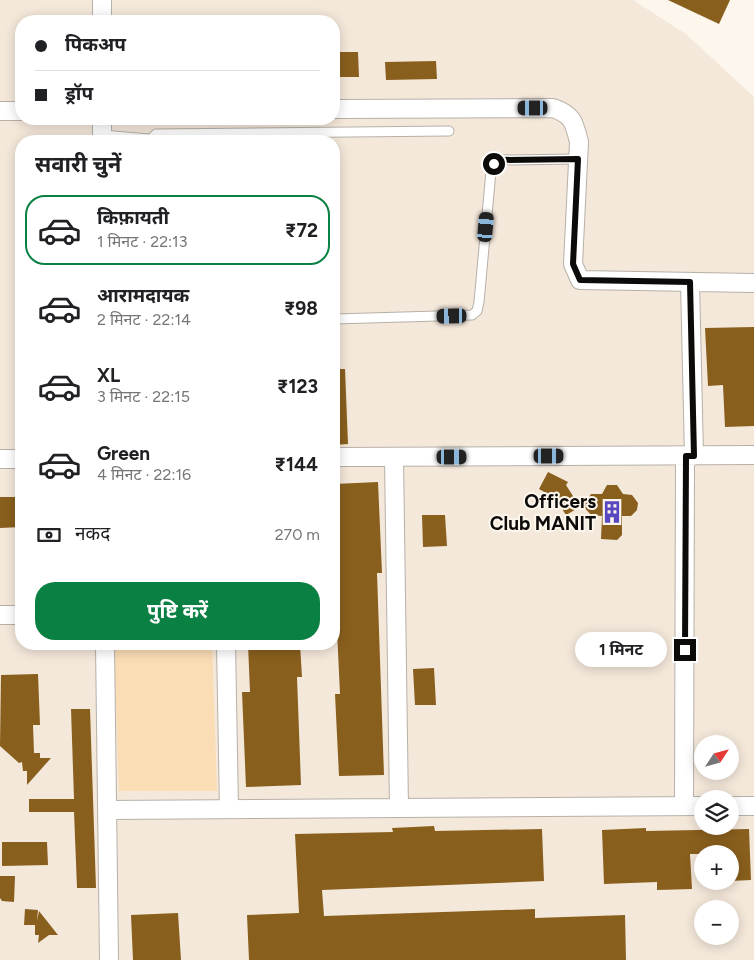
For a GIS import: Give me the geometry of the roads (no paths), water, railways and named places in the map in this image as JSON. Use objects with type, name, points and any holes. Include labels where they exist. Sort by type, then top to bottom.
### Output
[{"type":"street","points":[[102,0],[102,15]]},
{"type":"street","points":[[340,109],[553,108],[568,113],[575,126],[579,142],[573,264],[580,280],[754,283]]},
{"type":"street","points":[[0,111],[15,110]]},
{"type":"street","points":[[684,806],[690,456],[690,282]]},
{"type":"street","points":[[340,457],[754,455]]},
{"type":"street","points":[[394,457],[399,808]]},
{"type":"street","points":[[0,459],[15,459]]},
{"type":"street","points":[[0,615],[15,615]]},
{"type":"street","points":[[105,650],[109,960]]},
{"type":"street","points":[[226,650],[229,809]]},
{"type":"street","points":[[107,810],[694,806]]},
{"type":"street","points":[[739,806],[754,806]]},
{"type":"lane","points":[[155,135],[450,131]]},
{"type":"lane","points":[[102,132],[120,135]]},
{"type":"lane","points":[[340,319],[472,315],[477,311],[479,302],[491,171],[494,164],[499,160],[578,159]]},
{"type":"place","name":"Officers Club MANIT","points":[[612,512]]}]
